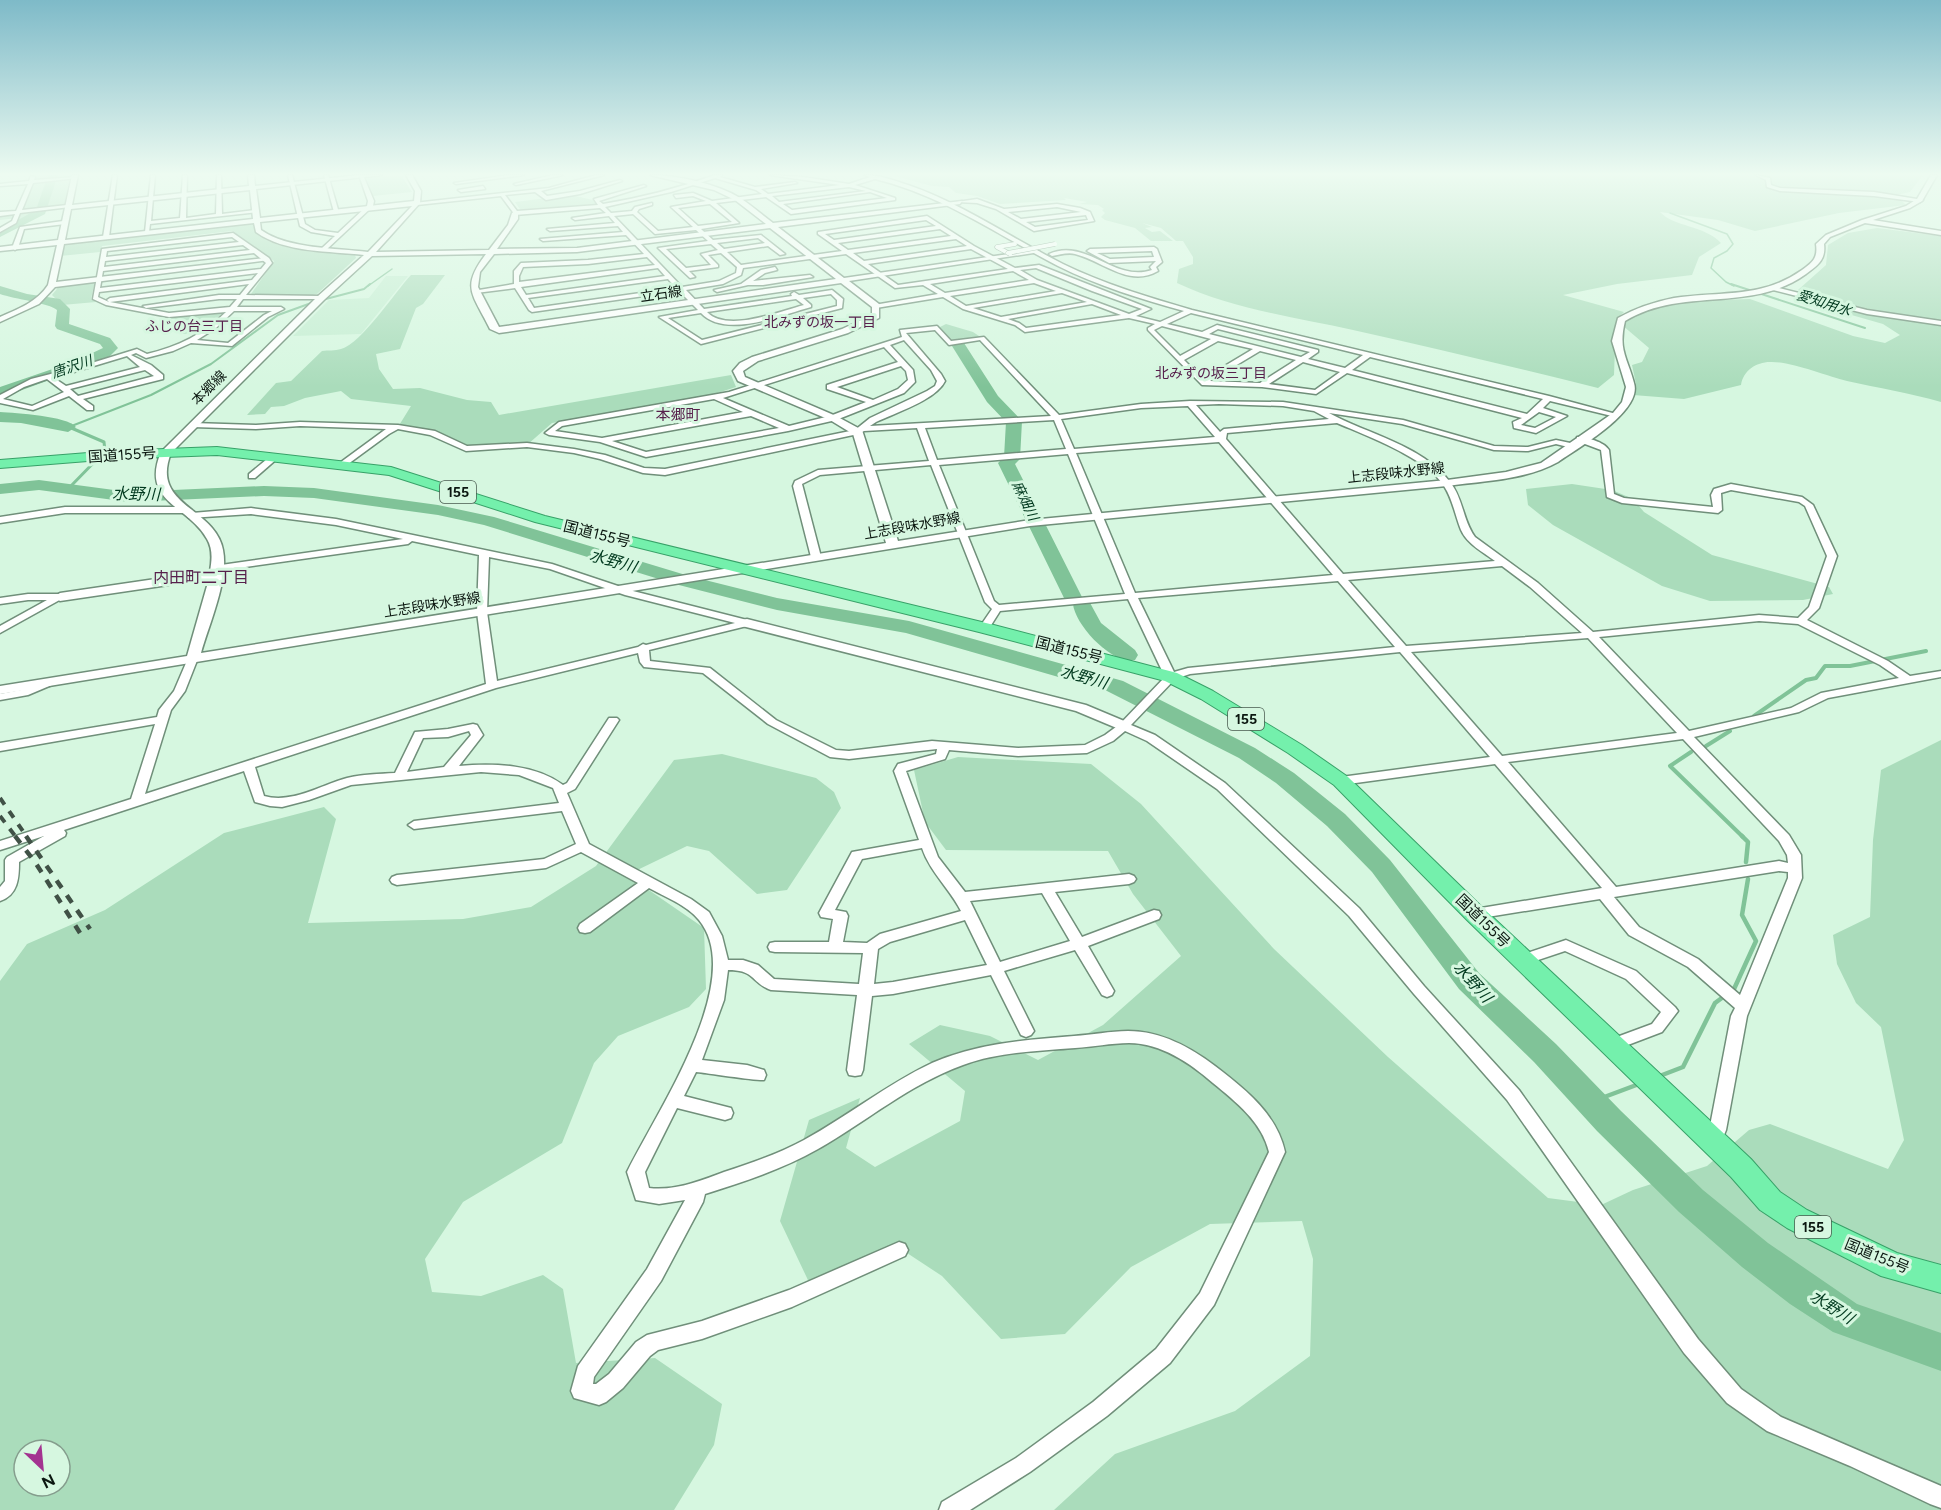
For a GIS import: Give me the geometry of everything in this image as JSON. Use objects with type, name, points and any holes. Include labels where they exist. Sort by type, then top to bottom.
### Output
[{"type":"highway","name":"国道155号","points":[[0,464],[113,455],[218,451],[345,464],[400,473],[540,519],[984,628],[1168,680],[1207,695],[1295,749],[1341,781],[1475,914],[1741,1168],[1770,1200],[1797,1219],[1892,1266],[1941,1279]]},
{"type":"street","points":[[0,249],[34,245]]},
{"type":"street","points":[[0,320],[31,305],[52,285],[60,245]]},
{"type":"street","points":[[193,342],[230,345],[260,320],[281,309],[232,309],[169,315],[100,301],[95,298],[103,259],[222,245]]},
{"type":"street","points":[[0,399],[30,383],[137,351],[146,357],[193,342],[223,319],[269,263],[265,260],[267,259],[247,245]]},
{"type":"street","points":[[302,245],[370,254],[577,250],[617,245]]},
{"type":"street","points":[[324,249],[328,245]]},
{"type":"street","name":"本郷線","points":[[166,452],[378,245]]},
{"type":"street","points":[[496,245],[476,272],[476,291],[660,266]]},
{"type":"street","points":[[640,245],[702,311],[716,321],[746,321],[809,306],[788,289]]},
{"type":"street","points":[[683,245],[661,248],[692,277]]},
{"type":"street","points":[[716,245],[740,267],[895,245]]},
{"type":"street","points":[[748,254],[767,245]]},
{"type":"street","points":[[684,270],[716,266],[702,255],[723,252],[782,255],[772,245]]},
{"type":"street","points":[[795,245],[876,306],[1035,281]]},
{"type":"street","points":[[839,245],[897,287],[924,283],[1012,270],[1039,267],[1148,309],[1129,316],[1029,330],[965,308],[924,283]]},
{"type":"street","points":[[1006,245],[997,247],[1009,254],[1048,245]]},
{"type":"street","points":[[1025,245],[1094,280],[1190,311],[1549,398],[1619,412]]},
{"type":"street","points":[[1038,245],[1106,279],[1202,309],[1619,412]]},
{"type":"street","points":[[1619,412],[1627,403],[1631,387],[1616,341],[1621,320],[1630,314],[1669,303],[1775,289],[1817,263],[1821,252],[1820,245]]},
{"type":"street","points":[[862,263],[972,247],[1012,270],[1060,292],[1129,316],[1529,417]]},
{"type":"street","points":[[1053,254],[1074,251],[1116,270],[1140,276],[1155,271],[1153,267],[1160,262],[1155,249],[1090,251],[1109,261],[1158,258]]},
{"type":"street","points":[[101,269],[255,251]]},
{"type":"street","name":"立石線","points":[[476,291],[494,328],[499,330],[1036,252]]},
{"type":"street","points":[[649,255],[588,262],[521,265],[515,272],[517,285],[532,310],[700,286],[734,278],[739,274],[740,267]]},
{"type":"street","points":[[52,285],[265,260]]},
{"type":"street","points":[[700,286],[705,292],[734,288],[749,283],[763,271],[797,266],[790,260]]},
{"type":"street","points":[[97,290],[265,270]]},
{"type":"street","points":[[749,283],[763,284],[810,276],[804,271]]},
{"type":"street","points":[[525,297],[670,277]]},
{"type":"street","points":[[100,301],[253,282]]},
{"type":"street","points":[[1775,289],[1867,312],[1941,323]]},
{"type":"street","points":[[832,292],[840,299],[840,307],[701,342],[662,317],[702,311],[832,292]]},
{"type":"street","points":[[965,308],[1060,292]]},
{"type":"street","points":[[135,308],[241,296],[320,300]]},
{"type":"street","points":[[1001,319],[1091,304]]},
{"type":"street","points":[[861,431],[741,379],[738,371],[755,358],[858,326],[876,316],[876,306]]},
{"type":"street","points":[[1190,311],[1150,329],[1202,383],[1263,385],[1316,392],[1370,354]]},
{"type":"street","points":[[1202,335],[1217,327],[1316,351],[1263,385]]},
{"type":"street","points":[[861,431],[873,420],[930,393],[942,381],[937,369],[917,354],[902,331],[936,328],[949,343],[982,338],[1057,418],[1168,680]]},
{"type":"street","points":[[886,345],[909,370],[912,380],[901,392],[833,418],[788,429],[646,455],[600,440],[549,433],[559,424],[715,397],[905,338]]},
{"type":"street","points":[[1180,359],[1216,339]]},
{"type":"street","points":[[1202,383],[1258,349]]},
{"type":"street","points":[[78,398],[160,377],[132,357],[97,364]]},
{"type":"street","points":[[872,402],[830,387],[902,363]]},
{"type":"street","points":[[0,399],[33,408],[69,390],[148,367]]},
{"type":"street","points":[[49,377],[90,408]]},
{"type":"street","points":[[715,397],[788,429]]},
{"type":"street","points":[[1538,409],[1563,416],[1536,431],[1517,426],[1516,424],[1529,417],[1549,398]]},
{"type":"street","points":[[194,425],[255,427],[300,424],[398,427],[432,433],[466,449],[526,445],[574,451],[643,470],[665,472],[861,431],[1057,418],[1141,406],[1190,403],[1283,404],[1403,422],[1494,448],[1528,449],[1556,442],[1576,442],[1603,447],[1610,495],[1622,500],[1718,510],[1715,495],[1717,491],[1731,487],[1802,500],[1813,507],[1832,556],[1814,608],[1800,621]]},
{"type":"street","points":[[1190,403],[1497,759],[1608,892],[1634,931],[1693,963],[1742,1006]]},
{"type":"street","points":[[1317,409],[1338,421],[1409,452],[1447,483],[1457,503],[1466,531],[1591,635],[1784,837],[1794,855],[1796,878],[1742,1006],[1718,1131],[1708,1137]]},
{"type":"street","name":"上志段味水野線","points":[[0,690],[1037,522],[1487,479],[1537,468],[1554,460],[1619,412]]},
{"type":"street","points":[[600,440],[752,413]]},
{"type":"street","points":[[1222,439],[1224,431],[1338,421]]},
{"type":"street","points":[[345,464],[386,432],[398,427]]},
{"type":"street","points":[[921,428],[990,602],[997,608],[1502,563]]},
{"type":"street","points":[[861,431],[893,545]]},
{"type":"street","points":[[816,557],[797,486],[798,483],[818,473],[934,461],[1222,439]]},
{"type":"street","points":[[691,447],[703,465]]},
{"type":"street","points":[[137,801],[165,710],[179,691],[193,658],[216,571],[218,552],[214,537],[166,491],[159,471],[166,452]]},
{"type":"street","points":[[252,476],[275,457]]},
{"type":"street","points":[[0,519],[65,510],[185,510],[251,512],[336,522],[552,567],[747,623],[1081,708],[1151,738],[1221,786],[1262,822],[1354,912],[1419,990],[1513,1095],[1690,1346],[1734,1396],[1774,1424],[1941,1497]]},
{"type":"street","points":[[0,601],[28,597],[60,597],[418,539]]},
{"type":"street","points":[[484,553],[482,612],[492,686]]},
{"type":"street","points":[[0,630],[60,597]]},
{"type":"street","points":[[984,628],[997,608]]},
{"type":"street","points":[[643,647],[645,662],[648,665],[706,670],[772,722],[834,754],[932,745],[1018,752],[1087,749],[1109,738],[1124,726],[1168,680],[1188,670],[1759,618],[1800,621],[1884,663],[1906,679]]},
{"type":"street","points":[[0,846],[492,686],[747,623]]},
{"type":"street","points":[[1341,781],[1685,735],[1795,710],[1825,695],[1941,674]]},
{"type":"street","points":[[0,697],[24,693],[51,682]]},
{"type":"street","points":[[0,747],[163,718]]},
{"type":"street","points":[[560,791],[571,786],[614,720]]},
{"type":"street","points":[[399,776],[419,735],[448,733],[473,727],[477,735],[448,771]]},
{"type":"street","points":[[944,746],[941,756],[902,767],[900,771],[936,865],[961,897],[1026,1031]]},
{"type":"street","points":[[249,766],[259,799],[277,804],[288,803],[353,781],[448,771],[501,769],[521,771],[558,786],[583,846],[587,850],[686,902],[704,916],[715,936],[722,965],[716,1000],[692,1065],[636,1172],[637,1183],[642,1194],[652,1197],[694,1190],[777,1162],[921,1075],[960,1059],[991,1051],[1023,1047],[1114,1038],[1148,1039],[1172,1047],[1214,1074],[1269,1124],[1277,1152],[1207,1299],[1163,1356],[1100,1409],[1023,1465],[950,1510]]},
{"type":"street","points":[[414,825],[566,806]]},
{"type":"street","points":[[0,896],[12,882],[12,860],[52,836],[109,817],[114,809]]},
{"type":"street","points":[[834,948],[841,916],[826,913],[857,855],[927,843]]},
{"type":"street","points":[[397,880],[546,863],[583,846]]},
{"type":"street","points":[[1475,914],[1779,866],[1794,868]]},
{"type":"street","points":[[961,897],[1129,879]]},
{"type":"street","points":[[585,928],[648,882]]},
{"type":"street","points":[[1046,888],[1107,991]]},
{"type":"street","points":[[855,1070],[871,948],[885,938],[969,914]]},
{"type":"street","points":[[722,965],[743,965],[753,969],[771,984],[865,990],[893,988],[994,969],[1079,944],[1154,915]]},
{"type":"street","points":[[1523,960],[1566,945],[1631,975],[1670,1011],[1657,1028],[1612,1045]]},
{"type":"street","points":[[775,947],[871,948]]},
{"type":"street","points":[[692,1065],[747,1071],[758,1075]]},
{"type":"street","points":[[675,1101],[725,1113]]},
{"type":"street","points":[[694,1190],[697,1196],[654,1275],[585,1373],[581,1391],[599,1395],[616,1381],[643,1349],[654,1342],[702,1330],[792,1298],[899,1250]]},
{"type":"shaded area","points":[[63,245],[107,245],[102,246],[100,252],[60,256]]},
{"type":"shaded area","points":[[252,245],[282,245],[314,252],[355,255],[356,258],[317,294],[251,294],[274,261]]},
{"type":"shaded area","points":[[1186,245],[1717,245],[1699,257],[1692,275],[1617,284],[1563,295],[1624,312],[1616,320],[1614,375],[1598,388],[1219,299],[1177,283],[1179,269],[1193,264],[1193,257]]},
{"type":"shaded area","points":[[1828,245],[1941,245],[1941,402],[1847,381],[1778,362],[1760,364],[1751,368],[1744,376],[1741,385],[1684,399],[1633,395],[1636,384],[1632,365],[1642,362],[1649,348],[1622,325],[1630,315],[1648,307],[1689,301],[1750,299],[1853,336],[1885,343],[1900,335],[1883,324],[1841,312],[1830,302],[1798,290],[1826,265]]},
{"type":"shaded area","points":[[411,275],[445,275],[423,304],[416,308],[400,349],[376,354],[379,369],[393,389],[420,388],[467,400],[491,402],[499,415],[731,375],[736,387],[711,395],[552,423],[527,445],[466,449],[432,433],[398,427],[411,406],[351,399],[341,391],[305,398],[284,406],[271,407],[265,414],[247,415],[276,383],[291,381],[322,351],[341,349],[358,338]]},
{"type":"shaded area","points":[[386,276],[408,276],[361,334],[293,336],[329,300],[369,298]]},
{"type":"shaded area","points":[[95,281],[91,299],[96,302],[62,305],[52,295],[60,285]]},
{"type":"shaded area","points":[[226,310],[202,332],[182,334],[191,323],[166,317]]},
{"type":"shaded area","points":[[946,324],[973,332],[982,338],[950,342],[938,328]]},
{"type":"shaded area","points":[[1572,484],[1612,490],[1633,499],[1644,512],[1712,555],[1829,587],[1833,594],[1803,600],[1710,601],[1662,586],[1553,525],[1528,505],[1526,489]]},
{"type":"shaded area","points":[[1941,740],[1941,1510],[1054,1510],[1115,1454],[1235,1411],[1310,1356],[1313,1259],[1302,1221],[1210,1224],[1131,1267],[1065,1334],[1001,1339],[942,1276],[904,1251],[816,1297],[780,1221],[809,1120],[860,1098],[846,1148],[875,1167],[960,1121],[965,1091],[909,1044],[940,1025],[990,1036],[1038,1060],[1103,1025],[1181,956],[1133,894],[1108,851],[946,850],[925,822],[914,770],[958,757],[1091,764],[1141,804],[1274,949],[1388,1057],[1548,1198],[1601,1205],[1633,1190],[1707,1166],[1749,1130],[1770,1124],[1888,1169],[1904,1140],[1881,1027],[1856,1003],[1837,964],[1833,935],[1870,917],[1873,840],[1881,770]]},
{"type":"shaded area","points":[[722,754],[816,778],[834,792],[841,808],[787,890],[757,894],[709,851],[687,846],[627,875],[704,928],[706,989],[689,1007],[618,1036],[594,1063],[562,1143],[463,1202],[425,1259],[432,1292],[481,1296],[543,1275],[563,1289],[576,1363],[655,1358],[722,1404],[714,1445],[674,1510],[0,1510],[0,981],[27,944],[105,910],[224,833],[324,807],[336,819],[308,923],[463,919],[531,907],[596,866],[674,760]]},
{"type":"waterway","name":"愛知用水","points":[[1732,245],[1714,258],[1711,268],[1734,286]]},
{"type":"waterway","points":[[368,286],[392,269]]},
{"type":"waterway","points":[[322,300],[364,289],[370,284]]},
{"type":"waterway","name":"愛知用水","points":[[1731,284],[1865,328]]},
{"type":"waterway","name":"唐沢川","points":[[0,290],[25,298],[55,302],[64,309],[62,326],[105,341],[111,348],[94,359],[0,393]]},
{"type":"waterway","points":[[68,489],[105,451],[104,442],[69,427],[151,395],[211,364],[278,315],[314,302]]},
{"type":"waterway","name":"麻畑川","points":[[959,346],[992,399],[1014,421],[1012,459],[1006,463],[1074,598]]},
{"type":"waterway","name":"唐沢川","points":[[0,417],[21,418],[68,427]]},
{"type":"waterway","name":"水野川","points":[[0,489],[39,485],[129,497],[264,491],[314,493],[438,510],[488,521],[682,580],[777,604],[909,627],[1115,686],[1247,753],[1285,778],[1336,820],[1381,866],[1469,981],[1545,1053],[1609,1121],[1691,1201],[1755,1255],[1803,1291],[1846,1319],[1941,1352]]},
{"type":"waterway","name":"麻畑川","points":[[1082,605],[1092,626],[1127,655]]},
{"type":"waterway","points":[[1754,716],[1806,680],[1816,678],[1825,666],[1850,666],[1926,651]]},
{"type":"waterway","points":[[1706,746],[1730,731]]},
{"type":"waterway","points":[[1691,752],[1670,766],[1743,837]]},
{"type":"waterway","points":[[1743,837],[1748,842],[1746,862]]},
{"type":"waterway","points":[[1657,1077],[1683,1067],[1715,1003],[1734,989],[1756,941],[1742,915],[1748,879]]},
{"type":"waterway","points":[[1591,1102],[1639,1084]]},
{"type":"railway","points":[[0,798],[27,837]]},
{"type":"railway","points":[[0,816],[16,837]]},
{"type":"railway","points":[[15,836],[35,862],[80,933]]},
{"type":"railway","points":[[26,836],[90,929]]},
{"type":"district","name":"北みずの坂一丁目","points":[[820,322]]},
{"type":"district","name":"ふじの台三丁目","points":[[194,326]]},
{"type":"district","name":"北みずの坂三丁目","points":[[1211,373]]},
{"type":"district","name":"本郷町","points":[[678,415]]},
{"type":"district","name":"内田町二丁目","points":[[201,577]]}]
